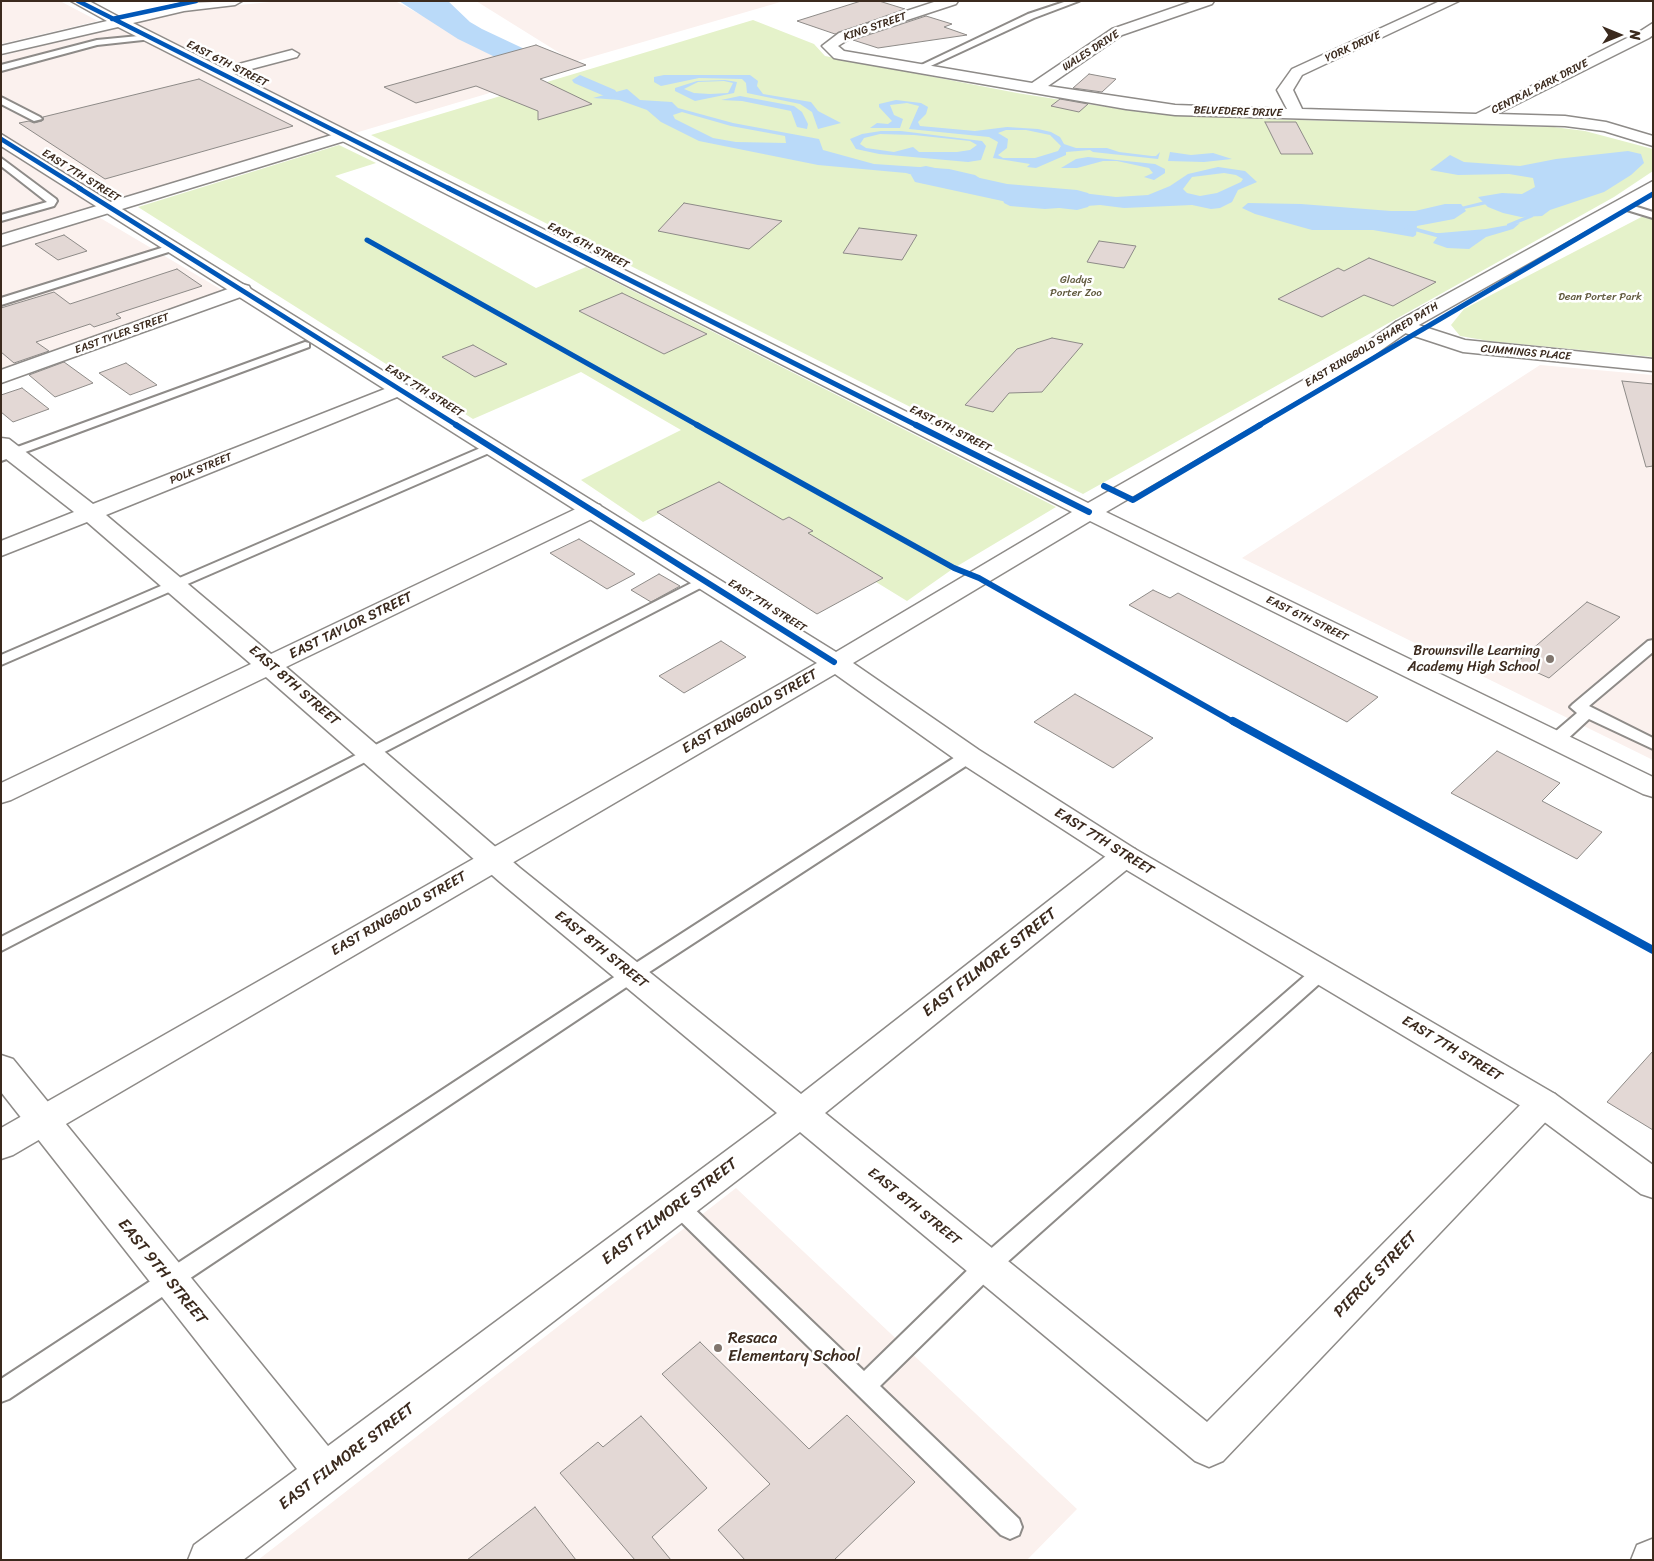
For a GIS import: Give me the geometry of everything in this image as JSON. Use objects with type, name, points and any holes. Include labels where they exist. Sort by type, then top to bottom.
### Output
[{"type":"street","name":"EAST 6TH STREET","points":[[78,1],[1089,512],[1653,788]]},
{"type":"street","points":[[1,50],[184,7],[235,1]]},
{"type":"street","name":"KING STREET","points":[[829,46],[844,36],[952,1]]},
{"type":"street","name":"WALES DRIVE","points":[[1035,88],[1117,32],[1207,1]]},
{"type":"street","name":"YORK DRIVE","points":[[1297,114],[1284,90],[1297,72],[1452,1]]},
{"type":"street","name":"CENTRAL PARK DRIVE","points":[[1480,118],[1644,35],[1653,27]]},
{"type":"street","name":"BELVEDERE DRIVE","points":[[829,46],[839,55],[1126,104],[1175,110],[1565,121],[1606,127],[1653,141]]},
{"type":"street","points":[[220,73],[292,54]]},
{"type":"street","points":[[1,241],[345,136]]},
{"type":"street","name":"EAST 7TH STREET","points":[[1,139],[834,662],[969,756],[1124,856],[1543,1103],[1653,1184]]},
{"type":"street","name":"EAST RINGGOLD STREET","points":[[1,1145],[1363,354],[1403,326],[1653,186]]},
{"type":"street","name":"EAST TYLER STREET","points":[[1,377],[242,290]]},
{"type":"street","name":"CUMMINGS PLACE","points":[[1403,326],[1463,346],[1653,365]]},
{"type":"street","name":"POLK STREET","points":[[1,549],[400,389]]},
{"type":"street","name":"EAST 8TH STREET","points":[[5,451],[92,514],[270,665],[492,860],[1209,1448]]},
{"type":"street","name":"EAST TAYLOR STREET","points":[[1,794],[592,510]]},
{"type":"street","name":"EAST FILMORE STREET","points":[[209,1560],[800,1114],[1124,856]]},
{"type":"street","name":"EAST 9TH STREET","points":[[1,1068],[325,1474]]},
{"type":"street","name":"PIERCE STREET","points":[[1209,1448],[1543,1103]]},
{"type":"lane","points":[[919,68],[1031,16],[1075,1]]},
{"type":"lane","points":[[1,68],[97,44],[149,38]]},
{"type":"lane","points":[[1,100],[36,119]]},
{"type":"lane","points":[[1,160],[52,201],[50,204],[1,218]]},
{"type":"lane","points":[[1621,205],[1653,215]]},
{"type":"lane","points":[[1,302],[174,248]]},
{"type":"lane","points":[[5,451],[305,345]]},
{"type":"lane","points":[[1,661],[492,447]]},
{"type":"lane","points":[[1,946],[372,755],[705,580]]},
{"type":"lane","points":[[1653,644],[1578,707],[1653,744]]},
{"type":"lane","points":[[1555,741],[1587,712]]},
{"type":"lane","points":[[1,1392],[631,975],[969,756]]},
{"type":"lane","points":[[864,1386],[987,1266],[1322,972]]},
{"type":"lane","points":[[678,1206],[1010,1527]]},
{"type":"shaded area","points":[[1,1],[60,1],[98,21],[1,44]]},
{"type":"shaded area","points":[[281,1],[395,1],[540,78],[345,136],[97,216],[222,290],[1,370],[1,56],[176,11]]},
{"type":"shaded area","points":[[476,1],[784,1],[574,62]]},
{"type":"shaded area","name":"Brownsville Learning Academy High School","points":[[1540,365],[1653,375],[1653,760],[1242,558]]},
{"type":"shaded area","name":"Resaca Elementary School","points":[[736,1188],[1077,1509],[1027,1560],[258,1560]]},
{"type":"green space","name":"Gladys Porter Zoo","points":[[753,20],[814,44],[825,56],[1017,93],[1132,111],[1227,118],[1554,127],[1585,131],[1653,149],[1653,171],[1614,197],[1083,494],[371,135]]},
{"type":"green space","points":[[339,145],[376,163],[335,176],[536,288],[586,267],[1056,507],[954,568],[907,601],[716,484],[643,522],[581,480],[681,430],[581,372],[473,419],[138,207]]},
{"type":"green space","name":"Dean Porter Park","points":[[1653,211],[1653,357],[1489,341],[1460,336],[1451,325],[1464,309]]},
{"type":"water","points":[[399,1],[448,1],[470,22],[533,53],[495,57],[458,39]]},
{"type":"water","points":[[664,75],[750,75],[758,81],[757,86],[763,94],[811,102],[818,111],[841,123],[818,129],[812,112],[800,104],[747,93],[746,83],[742,79],[699,78],[661,86],[654,82],[654,77]]},
{"type":"water","points":[[725,80],[737,82],[734,93],[695,101],[675,91],[675,88],[697,81]],"holes":[[[724,81],[733,83],[728,93],[694,93],[684,89],[698,82]]]},
{"type":"water","points":[[627,89],[640,100],[672,102],[678,108],[733,123],[819,139],[823,150],[874,164],[949,169],[975,175],[997,190],[991,198],[906,173],[818,165],[699,141],[661,122],[647,110],[619,100],[593,98]],"holes":[[[682,112],[731,126],[785,136],[786,143],[736,142],[713,138],[675,119],[673,115]]]},
{"type":"water","points":[[740,96],[794,106],[802,112],[808,124],[807,129],[797,127],[791,111],[742,101],[721,100]]},
{"type":"water","points":[[896,100],[921,103],[928,107],[926,114],[918,122],[920,126],[975,131],[1007,127],[1038,129],[1051,132],[1060,137],[1064,144],[1076,148],[1107,148],[1119,152],[1152,156],[1156,156],[1160,152],[1158,159],[1093,152],[1090,150],[1066,152],[1066,155],[1036,168],[1027,167],[1030,164],[993,158],[998,142],[989,137],[909,129],[919,106],[907,103],[890,105],[894,115],[903,119],[900,128],[870,128],[877,123],[888,124],[892,121],[879,107],[879,104]],"holes":[[[1006,130],[1026,130],[1050,135],[1061,146],[1058,151],[1035,158],[1003,158],[998,155],[1007,148],[1008,139],[998,133]]]},
{"type":"water","points":[[881,131],[901,131],[982,141],[986,146],[981,160],[968,162],[879,154],[856,149],[850,139],[862,134]],"holes":[[[880,134],[914,135],[970,141],[977,145],[970,150],[957,152],[919,152],[913,147],[894,152],[866,148],[860,144],[864,138]]]},
{"type":"water","points":[[1628,151],[1641,154],[1644,163],[1631,175],[1604,192],[1550,210],[1542,216],[1521,217],[1503,213],[1488,207],[1478,197],[1502,193],[1522,194],[1535,187],[1533,178],[1509,174],[1458,175],[1430,170],[1450,155],[1464,162],[1520,166],[1556,159]]},
{"type":"water","points":[[1170,152],[1191,155],[1213,153],[1232,159],[1204,162],[1168,161]]},
{"type":"water","points":[[1088,157],[1155,164],[1165,169],[1165,173],[1154,180],[1144,177],[1153,173],[1149,168],[1117,161],[1103,161],[1077,168],[1061,168],[1076,159]]},
{"type":"water","points":[[1218,167],[1245,171],[1257,182],[1238,190],[1232,202],[1220,208],[1211,209],[1192,205],[1124,208],[1100,205],[1045,209],[1010,206],[1004,203],[1003,200],[1011,188],[1023,186],[1116,197],[1148,195],[1170,186],[1188,174]],"holes":[[[1224,173],[1236,175],[1243,179],[1241,182],[1217,193],[1200,196],[1187,193],[1183,189],[1192,177]]]},
{"type":"water","points":[[1248,203],[1301,204],[1391,211],[1415,211],[1445,204],[1461,204],[1466,211],[1454,219],[1417,226],[1416,235],[1413,237],[1373,230],[1312,230],[1255,214],[1242,208]]},
{"type":"water","points":[[1520,223],[1513,229],[1486,237],[1469,249],[1447,248],[1433,243],[1440,233],[1486,229]]},
{"type":"building","points":[[861,1],[879,1],[905,9],[835,34],[797,21]]},
{"type":"building","points":[[926,16],[952,24],[944,27],[967,35],[878,48],[853,40]]},
{"type":"building","points":[[536,45],[586,65],[540,79],[592,104],[538,120],[538,111],[476,86],[416,103],[384,87]]},
{"type":"building","points":[[1089,74],[1116,79],[1102,92],[1073,88]]},
{"type":"building","points":[[199,79],[293,126],[105,179],[19,123],[29,121],[34,123],[42,121],[43,117]]},
{"type":"building","points":[[1060,99],[1088,104],[1079,112],[1051,106]]},
{"type":"building","points":[[1265,122],[1296,122],[1313,154],[1281,154]]},
{"type":"building","points":[[684,203],[782,221],[749,249],[658,231]]},
{"type":"building","points":[[859,228],[917,235],[902,260],[843,253]]},
{"type":"building","points":[[64,235],[87,251],[58,260],[35,244]]},
{"type":"building","points":[[1099,241],[1136,246],[1124,268],[1087,262]]},
{"type":"building","points":[[1369,258],[1436,282],[1393,306],[1364,295],[1322,317],[1278,299],[1338,268],[1344,271]]},
{"type":"building","points":[[177,269],[202,286],[116,314],[121,318],[94,327],[90,324],[36,342],[49,351],[14,363],[1,352],[1,308],[54,292],[70,304]]},
{"type":"building","points":[[622,293],[707,334],[664,354],[579,311]]},
{"type":"building","points":[[1052,338],[1083,344],[1042,392],[1009,393],[993,412],[965,405],[1017,349]]},
{"type":"building","points":[[473,345],[507,364],[475,377],[442,357]]},
{"type":"building","points":[[64,362],[93,383],[55,397],[29,375]]},
{"type":"building","points":[[126,363],[157,385],[130,395],[99,373]]},
{"type":"building","points":[[1622,381],[1653,384],[1653,466],[1646,467]]},
{"type":"building","points":[[22,388],[49,409],[13,422],[1,412],[1,395]]},
{"type":"building","points":[[719,482],[783,520],[789,517],[813,531],[808,533],[883,578],[817,614],[657,512]]},
{"type":"building","points":[[579,539],[635,574],[607,589],[550,553]]},
{"type":"building","points":[[659,574],[680,586],[651,602],[631,590]]},
{"type":"building","points":[[1153,590],[1170,598],[1178,593],[1378,697],[1347,722],[1129,605]]},
{"type":"building","points":[[1587,602],[1620,617],[1549,678],[1516,663]]},
{"type":"building","points":[[721,641],[746,657],[684,693],[659,676]]},
{"type":"building","points":[[1075,694],[1153,738],[1113,768],[1034,722]]},
{"type":"building","points":[[1497,751],[1560,783],[1542,801],[1602,832],[1577,859],[1451,793]]},
{"type":"building","points":[[1653,1051],[1653,1130],[1607,1102]]},
{"type":"building","points":[[700,1342],[809,1449],[847,1415],[915,1482],[834,1560],[745,1560],[718,1530],[770,1484],[662,1374]]},
{"type":"building","points":[[641,1416],[707,1488],[652,1537],[671,1560],[635,1560],[560,1473],[598,1442],[603,1447]]},
{"type":"building","points":[[535,1507],[576,1560],[467,1560]]},
{"type":"waterway","points":[[580,80],[609,93]]},
{"type":"waterway","points":[[926,175],[1007,193],[1077,200]]},
{"type":"waterway","points":[[1464,207],[1485,203]]},
{"type":"waterway","points":[[1509,225],[1531,216],[1534,206]]},
{"type":"waterway","points":[[1406,227],[1436,235],[1447,235]]},
{"type":"cycle path","points":[[78,1],[1089,512]]},
{"type":"cycle path","points":[[112,19],[196,1]]},
{"type":"cycle path","points":[[1,139],[834,662]]},
{"type":"cycle path","name":"EAST RINGGOLD SHARED PATH","points":[[1104,486],[1133,500],[1442,316],[1653,194]]},
{"type":"cycle path","points":[[367,240],[954,568],[979,578],[1188,697],[1653,950]]},
{"type":"place","name":"Brownsville Learning Academy High School","points":[[1550,659]]},
{"type":"place","name":"Resaca Elementary School","points":[[718,1348]]}]
